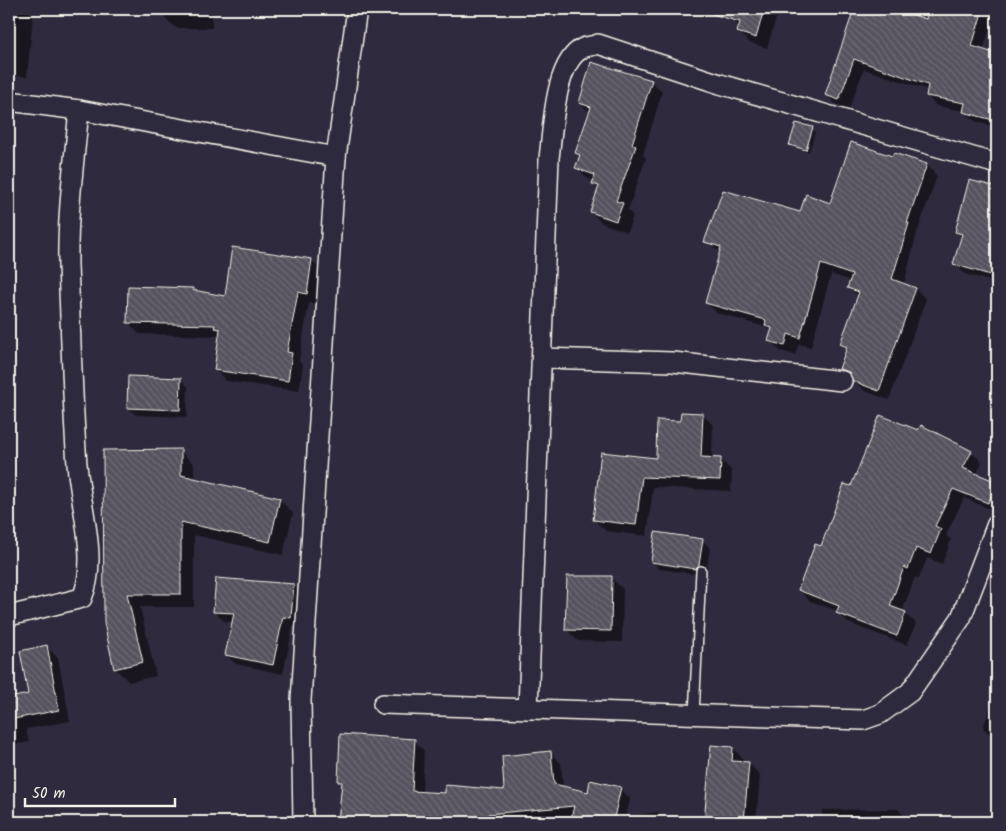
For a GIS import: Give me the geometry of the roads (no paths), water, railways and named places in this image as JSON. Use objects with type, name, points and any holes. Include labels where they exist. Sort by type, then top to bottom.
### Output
[{"type":"street","points":[[303,822],[301,700],[336,157],[357,9]]},
{"type":"street","points":[[528,709],[551,140],[563,73],[572,57],[582,48],[598,44],[720,84],[997,164]]},
{"type":"street","points":[[9,102],[79,110],[336,157]]},
{"type":"street","points":[[9,616],[82,598],[89,583],[89,562],[77,464],[68,267],[68,221],[79,110]]},
{"type":"street","points":[[542,358],[673,362],[842,381]]},
{"type":"street","points":[[383,704],[863,720],[880,714],[910,692],[961,618],[997,524]]},
{"type":"lane","points":[[694,715],[701,571]]}]
